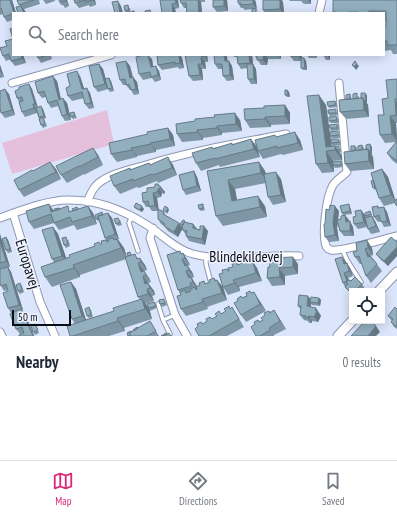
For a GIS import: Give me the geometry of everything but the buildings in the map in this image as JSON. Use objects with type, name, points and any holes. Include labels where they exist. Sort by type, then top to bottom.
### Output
[{"type":"street","points":[[319,12],[322,0]]},
{"type":"street","points":[[12,83],[107,56]]},
{"type":"street","points":[[339,82],[347,172],[333,185],[324,222],[326,246],[330,250],[342,249],[397,236]]},
{"type":"street","points":[[87,202],[93,188],[102,180],[113,174],[180,155],[229,144],[286,134]]},
{"type":"street","name":"Blindekildevej","points":[[0,218],[54,201],[70,200],[87,202],[132,215],[153,228],[177,247],[191,254],[224,258],[284,255],[299,256]]},
{"type":"street","name":"Europavej","points":[[13,213],[40,302],[55,336]]},
{"type":"street","points":[[153,228],[150,238],[175,315],[187,336]]},
{"type":"street","points":[[382,288],[397,272]]},
{"type":"street","points":[[338,336],[349,324]]},
{"type":"street","points":[[0,332],[2,336]]},
{"type":"lane","points":[[132,215],[129,223],[138,251]]},
{"type":"lane","points":[[342,249],[361,282]]},
{"type":"lane","points":[[206,257],[206,264],[212,284]]},
{"type":"lane","points":[[158,304],[163,320],[170,334]]},
{"type":"lane","points":[[163,320],[175,315]]},
{"type":"shaded area","points":[[107,110],[114,144],[12,174],[2,143]]}]
